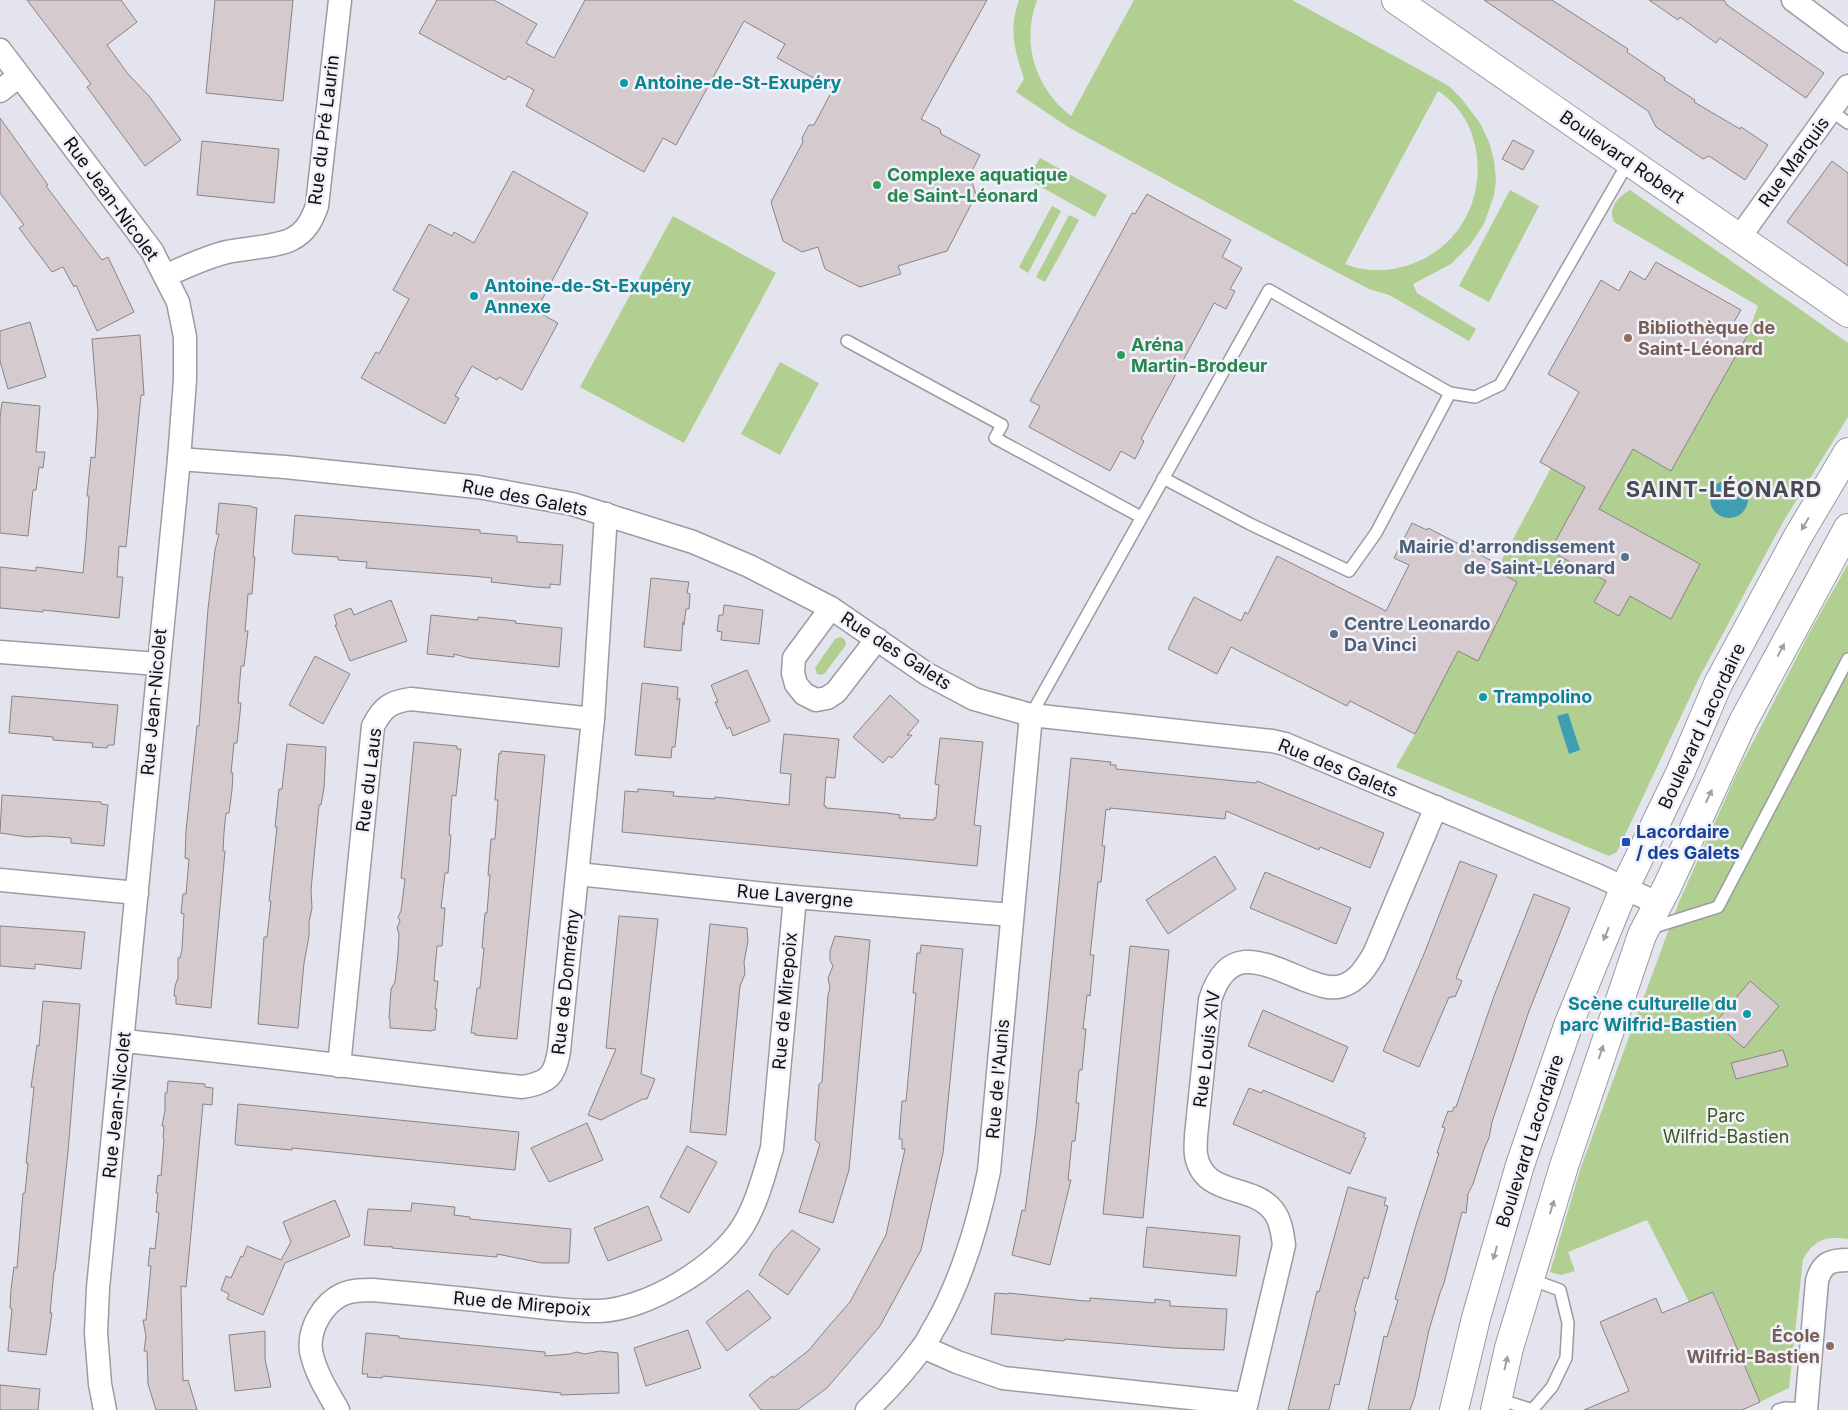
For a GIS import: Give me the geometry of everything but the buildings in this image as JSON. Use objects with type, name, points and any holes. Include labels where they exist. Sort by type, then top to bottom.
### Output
[{"type":"main road","name":"Boulevard Robert","points":[[1396,0],[1848,313]]},
{"type":"main road","name":"Boulevard Lacordaire","points":[[1454,1410],[1476,1318],[1520,1164],[1569,1023],[1624,889],[1682,771],[1718,684],[1797,538],[1848,452]]},
{"type":"main road","name":"Boulevard Lacordaire","points":[[1496,1404],[1509,1348],[1564,1166],[1590,1084],[1644,930],[1659,904],[1743,722],[1848,528]]},
{"type":"street","name":"Rue du Pré Laurin","points":[[165,276],[193,263],[226,252],[291,240],[312,221],[317,206],[340,0]]},
{"type":"street","points":[[1792,0],[1848,40]]},
{"type":"street","name":"Rue Jean-Nicolet","points":[[0,50],[152,250],[178,302],[185,337],[185,380],[179,459],[98,1288],[96,1333],[100,1384],[105,1410]]},
{"type":"street","points":[[0,91],[19,76]]},
{"type":"street","name":"Rue Marquis","points":[[1739,238],[1839,117],[1848,86]]},
{"type":"street","name":"Rue des Galets","points":[[179,459],[285,467],[478,487],[562,502],[606,514],[693,542],[749,566],[831,608],[927,674],[974,699],[1031,715],[1272,741],[1285,744],[1599,876],[1659,904]]},
{"type":"street","name":"Rue de Domrémy","points":[[123,1041],[239,1052],[339,1066],[522,1087],[536,1085],[549,1078],[556,1067],[559,1051],[578,874],[593,719],[606,514]]},
{"type":"street","points":[[831,608],[794,658],[793,673],[796,684],[804,694],[816,700],[827,698],[836,692],[877,639]]},
{"type":"street","points":[[0,652],[158,664]]},
{"type":"street","name":"Rue du Laus","points":[[339,1066],[373,726],[379,715],[388,705],[411,699],[593,719]]},
{"type":"street","name":"Rue de l'Aunis","points":[[867,1410],[883,1395],[923,1347],[945,1308],[979,1220],[989,1171],[1031,715]]},
{"type":"street","name":"Rue Louis XIV","points":[[1245,1407],[1284,1245],[1281,1225],[1270,1206],[1260,1200],[1219,1186],[1209,1179],[1200,1168],[1196,1155],[1196,1136],[1210,1000],[1215,983],[1227,969],[1235,964],[1244,962],[1264,964],[1327,987],[1344,986],[1359,976],[1374,954],[1436,807]]},
{"type":"street","name":"Rue Lavergne","points":[[578,874],[795,897],[1012,915]]},
{"type":"street","points":[[0,880],[137,892]]},
{"type":"street","name":"Rue de Mirepoix","points":[[338,1410],[317,1369],[310,1343],[319,1317],[328,1304],[342,1295],[356,1290],[373,1290],[568,1310],[602,1311],[633,1304],[668,1290],[700,1271],[723,1250],[743,1227],[760,1189],[772,1148],[795,897]]},
{"type":"street","points":[[1806,1410],[1817,1281],[1820,1270],[1828,1262],[1848,1260]]},
{"type":"street","points":[[923,1347],[957,1362],[1003,1378],[1245,1407]]},
{"type":"lane","points":[[1031,715],[1269,290],[1450,392],[1475,397],[1500,385],[1629,161]]},
{"type":"lane","points":[[847,341],[1002,425],[995,438],[1141,517]]},
{"type":"lane","points":[[1163,478],[1250,524],[1349,571],[1376,533],[1450,392]]},
{"type":"lane","points":[[1644,930],[1718,907],[1848,659]]},
{"type":"lane","points":[[1496,1404],[1533,1409],[1552,1387],[1566,1358],[1568,1323],[1560,1290],[1530,1279]]},
{"type":"lane","points":[[1778,1410],[1785,1408],[1806,1410]]},
{"type":"green space","points":[[1019,0],[1037,0],[1030,32],[1034,64],[1048,92],[1071,116],[1134,0],[1292,0],[1449,86],[1480,123],[1489,142],[1494,160],[1496,180],[1494,195],[1484,224],[1470,245],[1451,264],[1413,284],[1417,293],[1476,329],[1469,341],[1389,295],[1369,289],[1068,127],[1016,92],[1024,79],[1014,40],[1013,31]],"holes":[[[1438,91],[1454,104],[1466,121],[1474,139],[1477,159],[1477,180],[1473,200],[1465,219],[1453,236],[1442,246],[1417,262],[1388,270],[1373,270],[1345,264]]]},
{"type":"green space","points":[[1040,158],[1107,195],[1095,217],[1027,179]]},
{"type":"green space","points":[[1510,190],[1539,206],[1489,302],[1459,286]]},
{"type":"green space","points":[[1630,190],[1848,343],[1848,417],[1783,522],[1699,678],[1617,852],[1609,856],[1396,767],[1458,651],[1478,660],[1517,582],[1496,571],[1551,468],[1605,499],[1633,449],[1671,471],[1747,336],[1758,306],[1614,222],[1612,212],[1615,203]]},
{"type":"green space","points":[[1052,206],[1061,211],[1028,273],[1019,267]]},
{"type":"green space","points":[[1069,215],[1079,220],[1045,282],[1036,277]]},
{"type":"green space","points":[[673,216],[776,273],[684,443],[580,387]]},
{"type":"green space","points":[[780,362],[819,383],[780,455],[741,434]]},
{"type":"green space","name":"Parc Wilfrid-Bastien","points":[[1848,564],[1848,1239],[1833,1238],[1822,1240],[1807,1252],[1803,1259],[1789,1388],[1760,1402],[1714,1292],[1689,1302],[1647,1220],[1568,1252],[1575,1271],[1561,1275],[1550,1272],[1581,1167],[1679,902],[1738,771],[1812,628]]},
{"type":"green space","points":[[841,637],[845,640],[846,645],[825,673],[822,675],[817,674],[815,668],[835,639]]},
{"type":"water","points":[[1729,480],[1743,485],[1748,499],[1743,513],[1729,518],[1715,513],[1710,499],[1715,485]]},
{"type":"water","points":[[1568,713],[1580,750],[1569,754],[1557,716]]},
{"type":"place","name":"Antoine-de-St-Exupéry","points":[[624,83]]},
{"type":"place","name":"Complexe aquatique de Saint-Léonard","points":[[877,185]]},
{"type":"place","name":"Antoine-de-St-Exupéry Annexe","points":[[474,296]]},
{"type":"place","name":"Bibliothèque de Saint-Léonard","points":[[1628,338]]},
{"type":"place","name":"Aréna Martin-Brodeur","points":[[1121,355]]},
{"type":"place","name":"Mairie d'arrondissement de Saint-Léonard","points":[[1625,557]]},
{"type":"place","name":"Centre Leonardo Da Vinci","points":[[1334,634]]},
{"type":"place","name":"Trampolino","points":[[1483,697]]},
{"type":"place","name":"Lacordaire / des Galets","points":[[1626,842]]},
{"type":"place","name":"Scène culturelle du parc Wilfrid-Bastien","points":[[1747,1014]]},
{"type":"place","name":"École Wilfrid-Bastien","points":[[1830,1346]]},
{"type":"district","name":"SAINT-LÉONARD","points":[[1724,489]]}]
